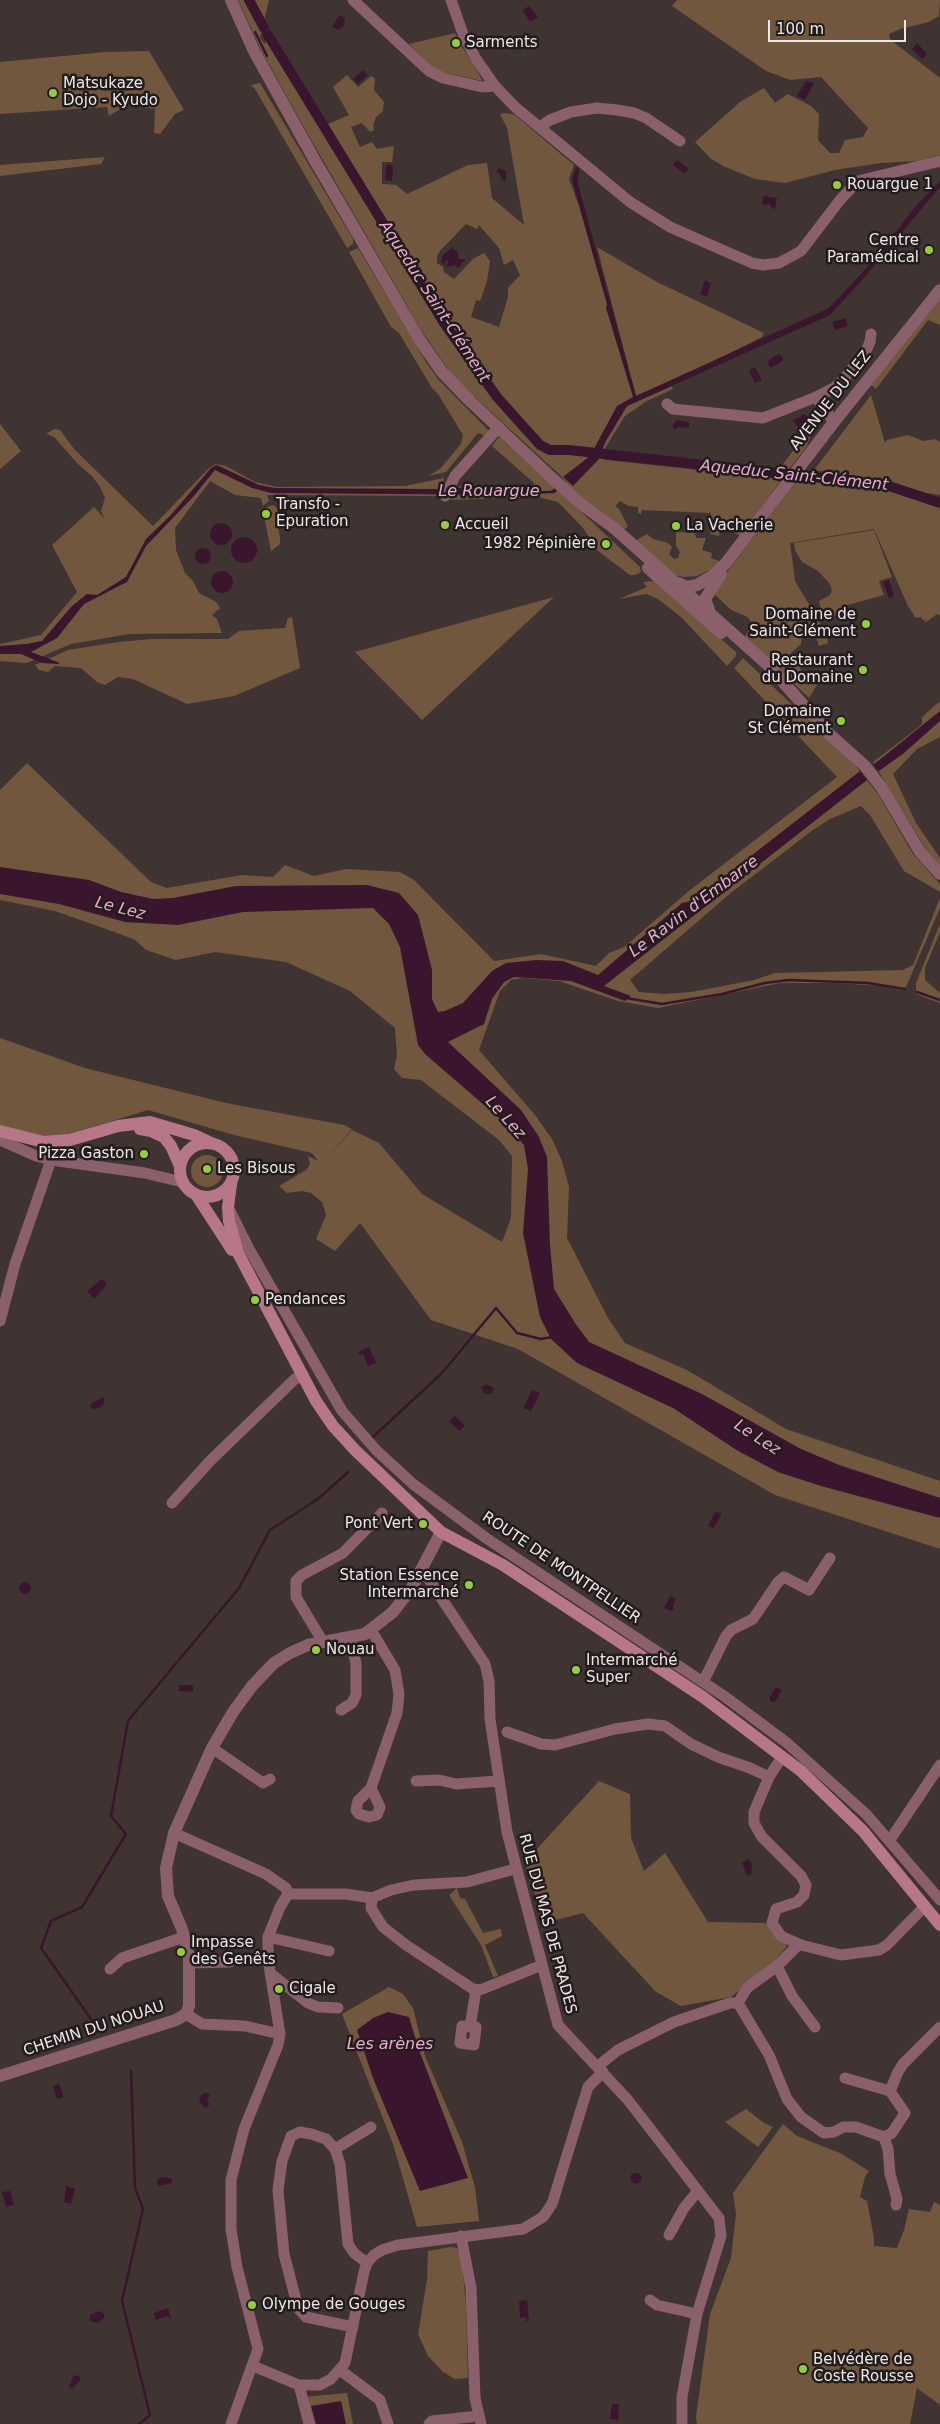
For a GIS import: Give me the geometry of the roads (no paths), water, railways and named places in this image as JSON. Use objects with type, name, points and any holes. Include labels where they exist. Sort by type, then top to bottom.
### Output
[{"type":"main road","points":[[0,1131],[44,1142],[70,1140],[118,1126],[150,1122],[194,1135],[223,1148],[233,1160],[234,1176],[231,1184],[220,1195],[212,1197],[197,1196],[189,1192],[182,1182],[180,1166],[171,1146],[164,1137],[151,1130],[118,1126]]},
{"type":"main road","points":[[180,1166],[187,1151],[194,1146],[209,1142]]},
{"type":"main road","name":"ROUTE DE MONTPELLIER","points":[[231,1184],[228,1207],[234,1242],[252,1281],[303,1375],[334,1426],[381,1476],[441,1532],[524,1578],[702,1697],[801,1771],[863,1831],[940,1925]]},
{"type":"main road","name":"ROUTE DE MONTPELLIER","points":[[197,1196],[252,1281]]},
{"type":"street","points":[[231,0],[254,51],[419,339],[442,372],[470,402],[568,493],[604,520],[793,693],[814,714],[822,727],[843,748],[861,761],[876,778],[920,852],[940,874]]},
{"type":"street","points":[[352,0],[429,71],[443,78],[482,87],[495,86]]},
{"type":"street","points":[[451,0],[463,34],[476,59],[495,86],[515,107],[630,202],[670,227],[757,265],[779,263],[801,251],[840,200],[858,181],[940,161]]},
{"type":"street","points":[[540,128],[550,120],[572,112],[597,108],[634,113],[646,118],[680,141]]},
{"type":"street","name":"AVENUE DU LEZ","points":[[692,600],[732,557],[834,422],[940,290]]},
{"type":"street","points":[[667,404],[673,409],[763,418],[816,397],[842,381],[866,352],[871,334]]},
{"type":"street","points":[[816,397],[834,422]]},
{"type":"street","points":[[447,491],[499,427]]},
{"type":"street","points":[[672,584],[706,587],[705,602],[710,612]]},
{"type":"street","points":[[692,600],[710,612],[768,665],[793,693]]},
{"type":"street","points":[[0,1140],[36,1156],[51,1160],[145,1172],[182,1182]]},
{"type":"street","points":[[0,1321],[15,1264],[51,1160]]},
{"type":"street","name":"ROUTE DE MONTPELLIER","points":[[228,1207],[249,1249],[342,1411],[376,1450],[414,1484],[486,1538],[704,1682],[787,1743],[852,1801],[890,1840],[940,1900]]},
{"type":"street","points":[[172,1503],[189,1482],[295,1379],[303,1375]]},
{"type":"street","points":[[323,1642],[296,1597],[296,1582],[302,1575],[343,1553],[382,1513]]},
{"type":"street","name":"CHEMIN DU NOUAU","points":[[0,2076],[176,2020],[186,2014],[189,2006],[190,1963],[184,1937],[168,1896],[166,1868],[174,1833],[212,1748],[233,1712],[262,1674],[290,1653],[323,1642],[350,1638],[371,1630],[399,1606],[422,1569],[441,1532]]},
{"type":"street","points":[[704,1682],[726,1636],[736,1627],[753,1619],[778,1582],[784,1577],[809,1590],[830,1558]]},
{"type":"street","name":"RUE DU MAS DE PRADES","points":[[422,1569],[485,1664],[489,1681],[490,1719],[498,1781],[515,1869],[558,2025],[628,2100],[697,2192],[719,2218],[721,2231],[719,2246],[697,2314],[682,2397],[682,2424]]},
{"type":"street","points":[[371,1630],[395,1670],[399,1694],[396,1713],[371,1788]]},
{"type":"street","points":[[342,1710],[352,1703],[356,1695],[356,1663],[350,1638]]},
{"type":"street","points":[[507,1732],[541,1744],[555,1745],[648,1724],[665,1726],[704,1751],[750,1768],[769,1778]]},
{"type":"street","points":[[212,1748],[263,1783],[270,1779]]},
{"type":"street","points":[[782,1757],[769,1778],[754,1812],[756,1828],[798,1872],[806,1885],[804,1895],[797,1902],[776,1909],[772,1923],[781,1936],[801,1945],[841,1955],[879,1950],[887,1945],[925,1906]]},
{"type":"street","points":[[890,1840],[940,1765]]},
{"type":"street","points":[[416,1781],[439,1780],[456,1784],[498,1781]]},
{"type":"street","points":[[174,1833],[266,1874],[286,1888],[288,1894],[268,1937],[270,1973],[280,2034],[278,2045],[244,2129],[231,2180],[231,2229],[238,2276],[257,2339],[258,2349],[231,2424]]},
{"type":"street","points":[[288,1894],[328,1893],[372,1898],[399,1888],[414,1885],[467,1882],[515,1869]]},
{"type":"street","points":[[372,1898],[371,1908],[383,1927],[406,1945],[476,1990]]},
{"type":"street","points":[[110,1969],[122,1958],[184,1937]]},
{"type":"street","points":[[268,1937],[329,1951]]},
{"type":"street","points":[[738,2002],[747,1988],[777,1966],[791,1949],[801,1945]]},
{"type":"street","points":[[190,1963],[230,1962]]},
{"type":"street","points":[[476,1990],[542,1965]]},
{"type":"street","points":[[777,1966],[796,2003],[815,2027]]},
{"type":"street","points":[[270,1973],[308,2003],[318,2008],[338,2008]]},
{"type":"street","points":[[470,2027],[476,1990]]},
{"type":"street","points":[[253,2366],[299,2385],[320,2385],[340,2370],[348,2353],[367,2263],[382,2250],[390,2247],[523,2229],[532,2225],[546,2214],[552,2204],[588,2087],[600,2069],[618,2050],[674,2022],[738,2002]]},
{"type":"street","points":[[738,2002],[768,2055],[787,2099],[801,2117],[824,2134],[834,2132],[842,2127],[849,2127],[884,2137],[892,2133],[905,2114],[890,2091],[845,2078]]},
{"type":"street","points":[[186,2014],[202,2024],[245,2026],[280,2034]]},
{"type":"street","points":[[890,2091],[903,2064],[940,2027]]},
{"type":"street","points":[[334,2149],[371,2127]]},
{"type":"street","points":[[354,2327],[306,2317],[301,2312],[284,2254],[278,2190],[282,2161],[292,2136],[300,2132],[312,2134],[326,2139],[334,2149],[340,2164],[348,2244],[354,2253],[367,2263]]},
{"type":"street","points":[[884,2137],[888,2149],[890,2174],[897,2199],[896,2205]]},
{"type":"street","points":[[669,2236],[684,2208],[697,2192]]},
{"type":"street","points":[[429,2424],[432,2421],[480,2420],[473,2368],[470,2288],[461,2236]]},
{"type":"street","points":[[650,2300],[657,2305],[697,2314]]},
{"type":"street","points":[[340,2370],[380,2400],[388,2424]]},
{"type":"street","points":[[299,2385],[309,2424]]},
{"type":"water","points":[[529,6],[538,17],[530,22],[523,10]]},
{"type":"water","points":[[339,15],[345,18],[344,26],[338,30],[332,27]]},
{"type":"water","points":[[917,43],[927,54],[922,59],[912,49]]},
{"type":"water","points":[[363,70],[368,75],[358,84],[353,79]]},
{"type":"water","points":[[806,81],[814,83],[805,100],[797,96]]},
{"type":"water","points":[[677,160],[688,168],[687,172],[684,173],[673,165]]},
{"type":"water","points":[[389,164],[393,167],[392,181],[385,180],[386,166]]},
{"type":"water","points":[[576,167],[579,169],[578,184],[636,396],[829,308],[873,261],[915,207],[940,181],[940,187],[830,315],[627,406],[604,444],[599,459],[573,486],[563,477],[590,456],[617,406],[633,397],[606,308],[607,304],[572,180]]},
{"type":"water","points":[[499,168],[506,171],[506,181],[502,180],[500,174],[496,172]]},
{"type":"water","points":[[763,196],[777,198],[775,209],[771,208],[771,205],[762,204]]},
{"type":"water","points":[[452,248],[457,251],[459,259],[466,259],[458,268],[454,265],[447,267],[448,260],[444,262],[446,267],[441,261],[443,255]]},
{"type":"water","points":[[705,280],[711,283],[707,297],[700,294]]},
{"type":"water","points":[[846,318],[848,326],[835,330],[832,322]]},
{"type":"water","points":[[779,354],[783,357],[783,361],[770,368],[767,361]]},
{"type":"water","points":[[755,367],[762,380],[755,383],[749,370]]},
{"type":"water","points":[[804,414],[809,418],[798,427],[793,421]]},
{"type":"water","points":[[677,420],[689,422],[689,428],[678,427],[674,430],[673,424]]},
{"type":"water","name":"Le Rouargue","points":[[217,465],[259,485],[275,488],[437,489],[469,487],[514,491],[550,491],[556,488],[559,490],[554,493],[516,495],[271,493],[252,488],[215,470],[193,497],[146,546],[127,582],[84,604],[57,638],[31,652],[60,663],[42,663],[21,654],[0,654],[0,646],[42,641],[72,606],[87,594],[97,595],[126,577],[146,539],[170,516],[211,468]]},
{"type":"water","points":[[221,523],[229,526],[232,534],[229,542],[221,545],[213,542],[210,534],[213,526]]},
{"type":"water","points":[[244,537],[253,541],[257,550],[253,559],[244,563],[235,559],[231,550],[235,541]]},
{"type":"water","points":[[200,548],[206,548],[211,553],[209,562],[200,564],[195,559],[195,553]]},
{"type":"water","points":[[222,571],[230,574],[233,582],[230,590],[222,593],[214,590],[211,582],[214,574]]},
{"type":"water","points":[[889,580],[894,596],[889,598],[883,582]]},
{"type":"water","points":[[940,711],[940,721],[904,753],[879,771],[873,765]]},
{"type":"water","points":[[860,771],[867,780],[604,986],[631,996],[625,1001],[571,981],[514,977],[504,982],[492,999],[484,1024],[448,1042],[521,1110],[539,1137],[547,1157],[550,1245],[554,1289],[589,1342],[702,1394],[801,1449],[839,1465],[940,1498],[940,1518],[821,1486],[778,1472],[738,1451],[673,1408],[577,1363],[551,1339],[540,1317],[523,1233],[528,1169],[524,1145],[506,1124],[425,1054],[418,1045],[400,947],[389,924],[373,908],[243,912],[178,925],[125,922],[59,904],[0,894],[0,867],[89,880],[121,892],[153,899],[173,898],[236,886],[367,885],[399,893],[418,915],[432,970],[432,999],[438,1012],[445,1011],[463,1003],[492,971],[506,963],[536,960],[563,961],[598,975],[682,903],[692,901],[706,891]]},
{"type":"water","points":[[102,1279],[106,1283],[105,1287],[94,1299],[87,1291]]},
{"type":"water","points":[[369,1347],[376,1363],[368,1366],[363,1354],[359,1355],[358,1352]]},
{"type":"water","points":[[486,1384],[494,1388],[492,1394],[485,1394],[482,1391],[481,1387]]},
{"type":"water","points":[[532,1390],[540,1393],[531,1411],[523,1408]]},
{"type":"water","points":[[103,1397],[105,1400],[102,1407],[94,1409],[90,1407],[92,1403]]},
{"type":"water","points":[[455,1416],[465,1426],[459,1431],[449,1421]]},
{"type":"water","points":[[715,1512],[721,1513],[721,1515],[714,1528],[708,1526]]},
{"type":"water","points":[[23,1582],[27,1582],[31,1588],[27,1594],[23,1594],[19,1590],[19,1586]]},
{"type":"water","points":[[670,1596],[676,1599],[673,1606],[674,1610],[671,1611],[664,1608]]},
{"type":"water","points":[[179,1685],[193,1685],[193,1692],[179,1691]]},
{"type":"water","points":[[776,1687],[782,1690],[775,1702],[771,1702],[769,1698]]},
{"type":"water","points":[[748,1859],[752,1864],[751,1876],[747,1875],[742,1863]]},
{"type":"water","name":"Les arènes","points":[[388,2012],[409,2017],[419,2050],[468,2178],[420,2191],[373,2078],[357,2030],[373,2018]]},
{"type":"water","points":[[59,2084],[64,2097],[57,2099],[53,2086]]},
{"type":"water","points":[[209,2093],[210,2096],[207,2098],[209,2105],[205,2108],[199,2102],[201,2095]]},
{"type":"water","points":[[634,2173],[638,2173],[641,2178],[640,2182],[634,2183],[631,2180],[631,2176]]},
{"type":"water","points":[[166,2177],[172,2179],[172,2183],[158,2186],[159,2178]]},
{"type":"water","points":[[66,2186],[75,2189],[71,2204],[64,2202]]},
{"type":"water","points":[[10,2191],[14,2205],[6,2207],[2,2192]]},
{"type":"water","points":[[527,2300],[529,2321],[526,2321],[526,2317],[520,2318],[519,2301]]},
{"type":"water","points":[[168,2308],[171,2319],[166,2316],[156,2320],[154,2313]]},
{"type":"water","points":[[99,2311],[104,2314],[104,2318],[98,2323],[90,2321],[90,2315]]},
{"type":"water","points":[[74,2375],[80,2377],[80,2380],[72,2389],[69,2386]]},
{"type":"water","points":[[341,2401],[346,2424],[316,2424],[311,2406]]},
{"type":"water","points":[[612,2404],[619,2404],[618,2420],[610,2419]]},
{"type":"waterway","name":"Aqueduc Saint-Clément","points":[[249,0],[264,28]]},
{"type":"waterway","points":[[255,32],[267,56]]},
{"type":"waterway","name":"Aqueduc Saint-Clément","points":[[268,35],[444,323],[497,397],[540,445],[550,450],[569,450],[886,485],[940,503]]},
{"type":"waterway","points":[[626,998],[662,1004],[722,994],[765,983],[789,980],[868,983],[905,989]]},
{"type":"waterway","points":[[917,992],[940,1000]]},
{"type":"waterway","points":[[373,1437],[442,1373],[496,1308],[517,1333],[541,1339],[552,1337]]},
{"type":"waterway","points":[[41,1948],[51,1921],[82,1907],[126,1834],[111,1816],[128,1721],[239,1588],[270,1530],[318,1499],[348,1472]]},
{"type":"waterway","points":[[41,1948],[98,2029]]},
{"type":"waterway","points":[[131,2071],[135,2188],[143,2209],[122,2301],[150,2415],[139,2424]]},
{"type":"place","name":"Sarments","points":[[456,43]]},
{"type":"place","name":"Matsukaze Dojo - Kyudo","points":[[53,93]]},
{"type":"place","name":"Rouargue 1","points":[[837,185]]},
{"type":"place","name":"Centre Paramédical","points":[[929,250]]},
{"type":"place","name":"Transfo - Epuration","points":[[266,514]]},
{"type":"place","name":"Accueil","points":[[445,525]]},
{"type":"place","name":"La Vacherie","points":[[676,526]]},
{"type":"place","name":"1982 Pépinière","points":[[606,544]]},
{"type":"place","name":"Domaine de Saint-Clément","points":[[866,624]]},
{"type":"place","name":"Restaurant du Domaine","points":[[863,670]]},
{"type":"place","name":"Domaine St Clément","points":[[841,721]]},
{"type":"place","name":"Pizza Gaston","points":[[144,1154]]},
{"type":"place","name":"Les Bisous","points":[[207,1169]]},
{"type":"place","name":"Pendances","points":[[255,1300]]},
{"type":"place","name":"Pont Vert","points":[[423,1524]]},
{"type":"place","name":"Station Essence Intermarché","points":[[469,1585]]},
{"type":"place","name":"Nouau","points":[[316,1650]]},
{"type":"place","name":"Intermarché Super","points":[[576,1670]]},
{"type":"place","name":"Impasse des Genêts","points":[[181,1952]]},
{"type":"place","name":"Cigale","points":[[279,1989]]},
{"type":"place","name":"Olympe de Gouges","points":[[252,2305]]},
{"type":"place","name":"Belvédère de Coste Rousse","points":[[803,2369]]},
{"type":"water label","name":"Le Ravin d'Embarre","points":[[694,907]]},
{"type":"water label","name":"Le Lez","points":[[120,909]]},
{"type":"water label","name":"Le Lez","points":[[505,1118]]},
{"type":"water label","name":"Le Lez","points":[[757,1438]]}]
